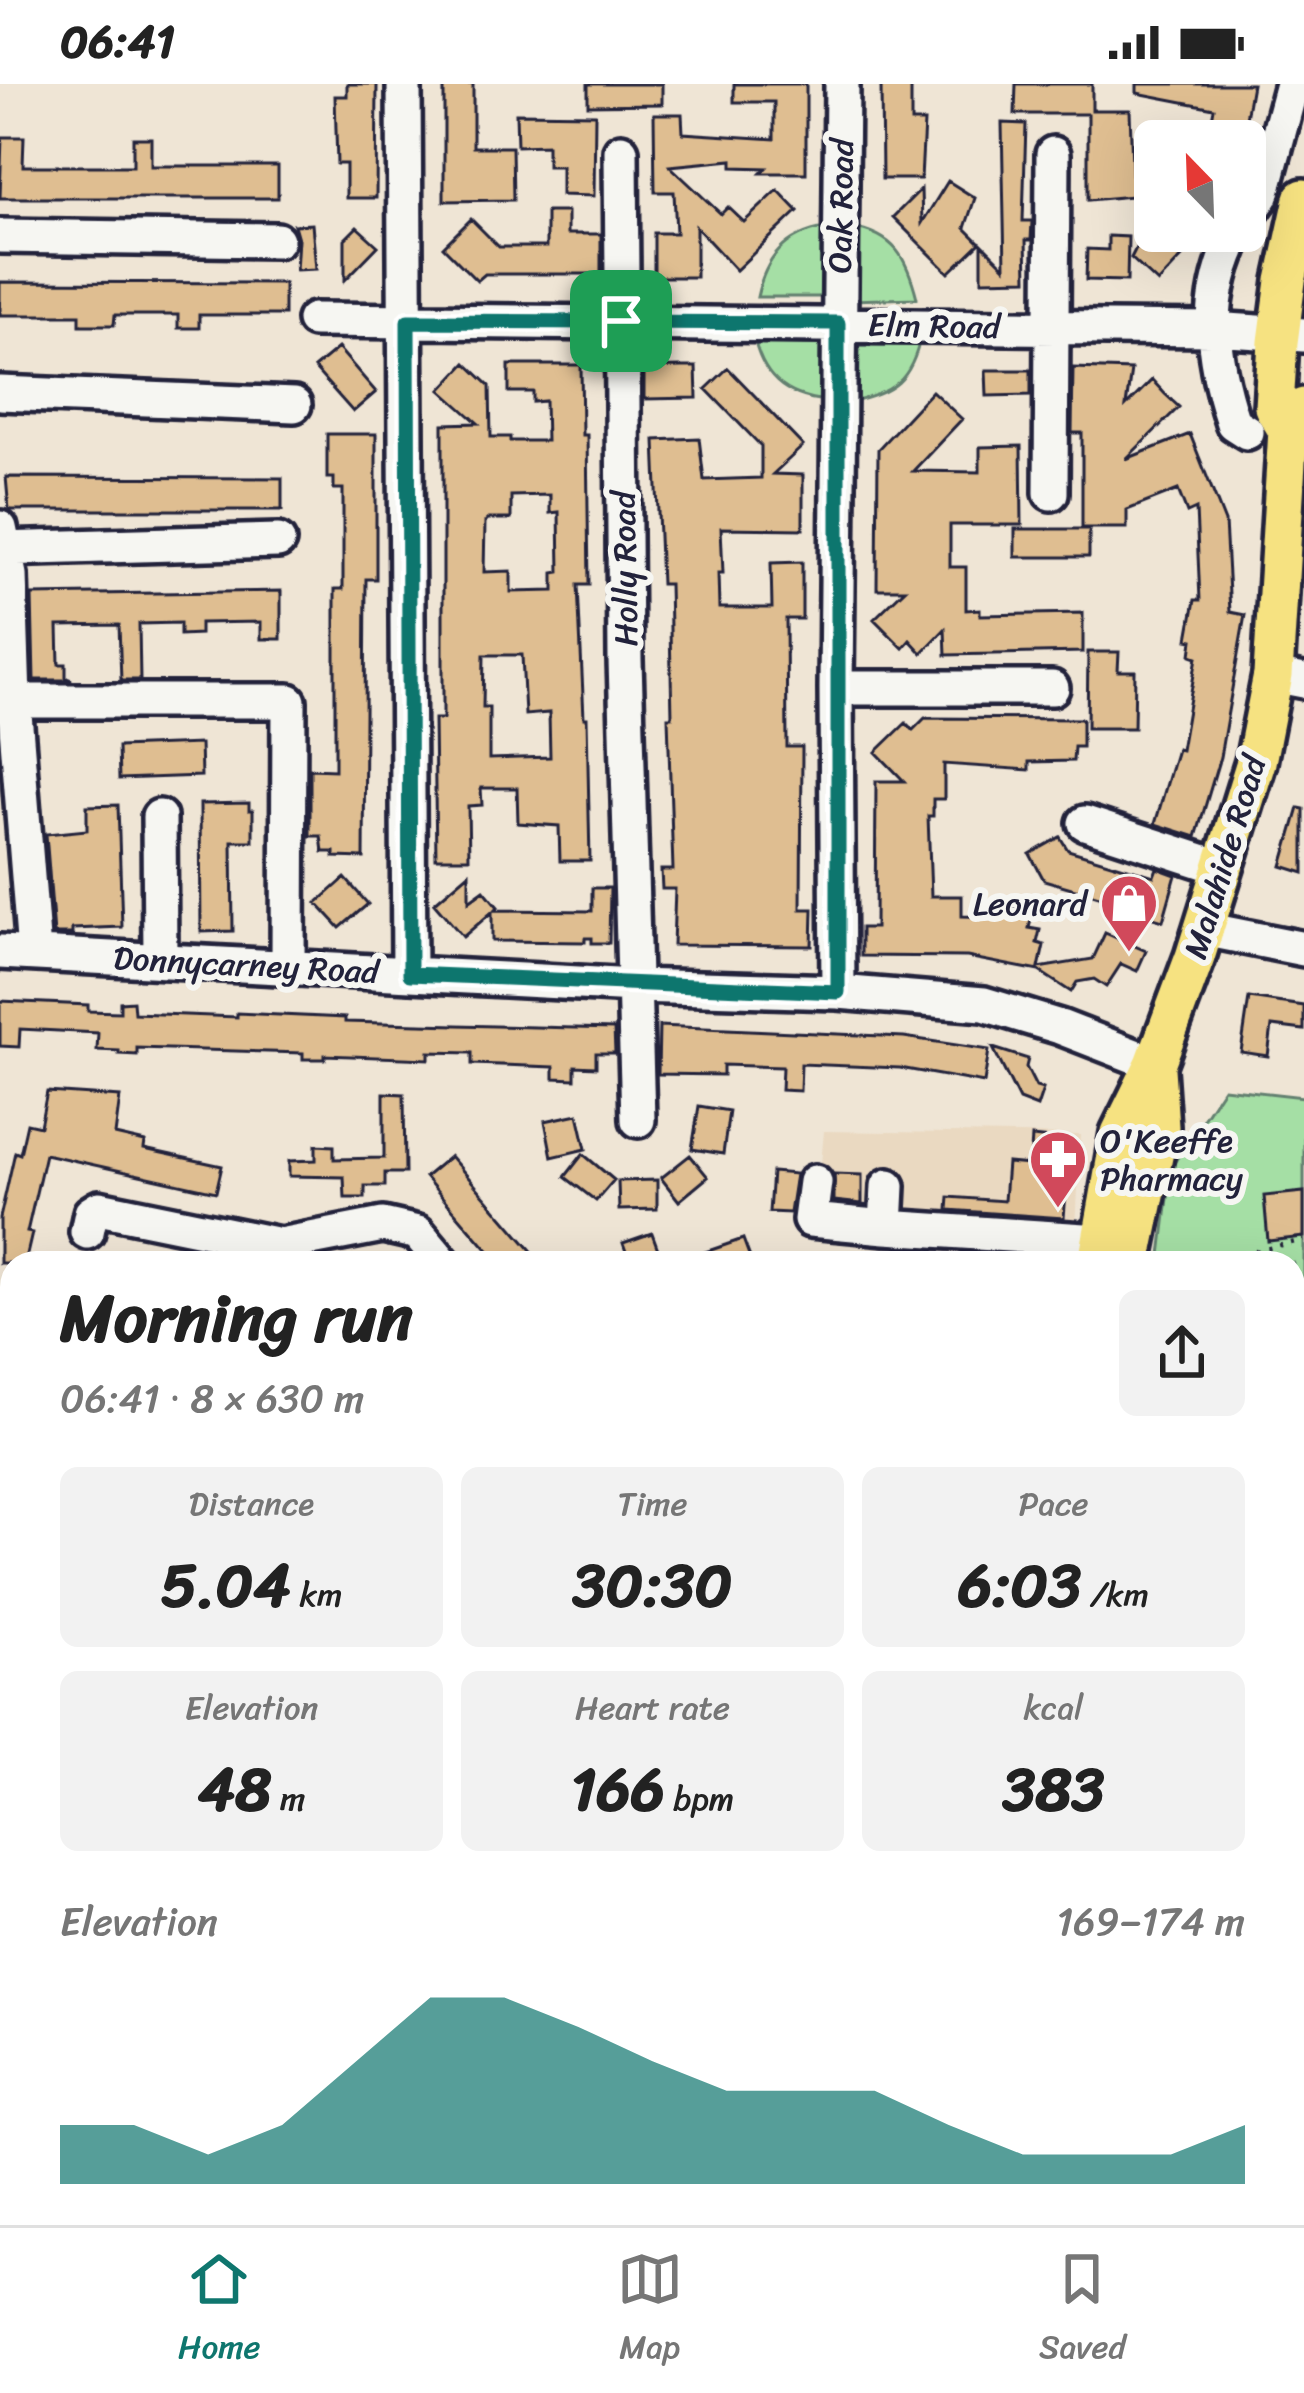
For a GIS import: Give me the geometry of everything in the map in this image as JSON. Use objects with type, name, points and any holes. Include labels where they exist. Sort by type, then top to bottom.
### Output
[{"type":"main road","name":"Malahide Road","points":[[1112,1251],[1159,1127],[1155,1064],[1288,678],[1296,419],[1274,407],[1292,334],[1304,199]]},
{"type":"street","points":[[404,84],[410,974]]},
{"type":"street","name":"Oak Road","points":[[838,992],[842,84]]},
{"type":"street","points":[[1266,181],[1292,84]]},
{"type":"street","name":"Holly Road","points":[[621,151],[621,321],[645,879],[635,986]]},
{"type":"street","name":"Elm Road","points":[[1051,494],[1052,154]]},
{"type":"street","points":[[0,236],[277,240]]},
{"type":"street","points":[[1229,252],[1213,312],[1213,348],[1233,423],[1247,432]]},
{"type":"street","name":"Elm Road","points":[[314,320],[1213,328],[1292,334]]},
{"type":"street","points":[[0,393],[294,405]]},
{"type":"street","points":[[34,952],[14,701],[10,575],[2,542],[278,541]]},
{"type":"street","points":[[836,688],[1052,688]]},
{"type":"street","points":[[14,701],[289,701],[288,968]]},
{"type":"street","points":[[159,817],[160,959]]},
{"type":"street","points":[[1085,823],[1128,822],[1223,868]]},
{"type":"street","points":[[1204,929],[1304,949]]},
{"type":"street","name":"Donnycarney Road","points":[[0,952],[635,986],[838,992],[984,1004],[1155,1064]]},
{"type":"street","points":[[635,986],[638,1120]]},
{"type":"street","points":[[815,1182],[810,1220],[1071,1251]]},
{"type":"street","points":[[886,1227],[888,1186]]},
{"type":"street","points":[[87,1232],[92,1213],[99,1208],[268,1251]]},
{"type":"street","points":[[291,1251],[383,1225],[418,1233],[433,1251]]},
{"type":"path","points":[[1256,1251],[1304,1240]]},
{"type":"shaded area","points":[[824,1131],[1081,1135],[1075,1251],[990,1251],[815,1230]]},
{"type":"green space","points":[[850,227],[878,235],[897,250],[917,298],[850,300]]},
{"type":"green space","points":[[826,228],[823,297],[757,297],[765,271],[779,250],[799,236]]},
{"type":"green space","points":[[753,333],[826,334],[827,401],[798,395],[777,382],[762,361]]},
{"type":"green space","points":[[921,335],[912,364],[898,383],[849,403],[852,336]]},
{"type":"green space","points":[[1223,1088],[1304,1097],[1304,1251],[1161,1251],[1172,1166]]},
{"type":"building","points":[[347,84],[377,84],[376,198],[346,198],[346,164],[337,164],[335,96],[347,96]]},
{"type":"building","points":[[444,84],[473,84],[473,147],[512,147],[513,200],[444,201]]},
{"type":"building","points":[[588,84],[662,84],[662,104],[588,105]]},
{"type":"building","points":[[734,84],[806,84],[806,173],[761,173],[766,168],[732,167],[732,160],[670,166],[721,214],[728,207],[744,222],[778,190],[798,211],[736,270],[696,227],[696,277],[654,277],[654,233],[676,233],[674,192],[655,192],[654,114],[682,114],[683,133],[774,139],[774,102],[734,102]]},
{"type":"building","points":[[881,84],[911,84],[911,122],[924,122],[921,179],[882,179]]},
{"type":"building","points":[[1016,84],[1092,84],[1092,110],[1130,110],[1133,196],[1088,200],[1088,114],[1015,114]]},
{"type":"building","points":[[1137,84],[1252,84],[1246,120],[1212,120],[1214,108],[1137,93]]},
{"type":"building","points":[[516,113],[595,114],[594,196],[561,195],[561,166],[547,166],[547,145],[517,146]]},
{"type":"building","points":[[1002,123],[1026,124],[1023,221],[1032,221],[1031,240],[1026,240],[1027,279],[982,280],[982,244],[1005,267]]},
{"type":"building","points":[[2,137],[24,137],[23,166],[133,166],[133,138],[151,138],[151,166],[278,166],[278,198],[0,198]]},
{"type":"building","points":[[948,181],[975,198],[965,228],[980,243],[949,273],[893,217],[921,189],[922,223]]},
{"type":"building","points":[[546,212],[567,212],[567,234],[601,234],[601,274],[485,274],[477,281],[443,247],[471,219],[499,247],[546,247]]},
{"type":"building","points":[[312,224],[316,269],[296,270],[294,225]]},
{"type":"building","points":[[357,227],[378,246],[345,280],[345,239]]},
{"type":"building","points":[[1108,236],[1128,237],[1127,281],[1086,280],[1087,249],[1108,250]]},
{"type":"building","points":[[1134,252],[1187,252],[1158,283],[1131,258]]},
{"type":"building","points":[[0,282],[284,283],[284,315],[199,315],[199,328],[178,328],[178,315],[115,315],[114,325],[80,325],[80,315],[0,315]]},
{"type":"building","points":[[338,348],[376,392],[353,412],[314,368]]},
{"type":"building","points":[[466,363],[490,386],[491,437],[546,441],[545,401],[533,402],[533,392],[509,392],[509,365],[581,365],[589,585],[578,585],[590,861],[560,861],[559,826],[518,823],[517,788],[481,788],[482,805],[468,806],[469,858],[436,858],[434,719],[443,719],[443,424],[478,423],[441,390]],"holes":[[[550,495],[550,513],[559,512],[560,572],[554,573],[554,591],[511,592],[511,571],[484,572],[485,522],[511,519],[511,496]],[[484,655],[522,655],[525,715],[549,713],[550,757],[489,759]]]},
{"type":"building","points":[[696,367],[697,398],[644,399],[644,368]]},
{"type":"building","points":[[728,368],[803,446],[773,474],[803,475],[803,529],[721,528],[723,573],[718,573],[719,608],[772,608],[771,563],[802,562],[802,619],[786,619],[787,747],[802,747],[801,909],[813,909],[812,946],[673,945],[675,889],[662,889],[661,870],[673,870],[668,717],[672,717],[669,584],[661,584],[655,440],[699,438],[704,480],[761,478],[761,446],[706,389]]},
{"type":"building","points":[[1073,368],[1131,370],[1126,406],[1152,380],[1179,407],[1126,459],[1190,434],[1225,522],[1230,612],[1245,615],[1220,757],[1196,837],[1155,824],[1177,749],[1181,750],[1197,657],[1191,655],[1193,640],[1188,639],[1195,600],[1200,600],[1196,509],[1187,513],[1178,490],[1127,510],[1127,528],[1082,528],[1082,433],[1072,433]]},
{"type":"building","points":[[986,370],[1031,370],[1031,395],[987,396]]},
{"type":"building","points":[[932,391],[962,419],[913,471],[980,472],[980,447],[1021,446],[1022,525],[950,525],[950,567],[966,567],[966,610],[980,609],[980,615],[1083,613],[1083,652],[946,655],[945,629],[922,653],[910,640],[903,648],[874,619],[905,589],[877,589],[878,449]]},
{"type":"building","points":[[327,434],[376,434],[376,579],[366,579],[364,858],[334,857],[334,852],[323,852],[321,836],[310,836],[310,769],[335,770],[335,589],[343,589],[343,489],[334,489],[334,478],[327,478]]},
{"type":"building","points":[[6,477],[282,478],[282,510],[9,510]]},
{"type":"building","points":[[1015,529],[1089,529],[1089,557],[1015,557]]},
{"type":"building","points":[[281,591],[281,639],[261,639],[261,622],[200,623],[200,634],[180,635],[180,623],[139,624],[140,680],[121,680],[119,625],[58,626],[59,664],[66,664],[66,678],[72,680],[34,680],[32,595]]},
{"type":"building","points":[[1088,652],[1119,652],[1118,671],[1135,671],[1134,728],[1087,728]]},
{"type":"building","points":[[925,718],[1082,719],[1082,747],[1074,747],[1073,761],[1029,762],[1029,770],[944,764],[944,799],[933,799],[933,816],[928,816],[931,896],[962,896],[962,916],[995,917],[998,904],[1033,912],[1029,928],[1040,930],[1037,943],[1044,945],[1039,968],[1093,959],[1105,933],[1146,951],[1137,971],[1121,964],[1106,987],[1094,979],[1077,982],[1071,992],[1039,971],[967,957],[861,956],[861,928],[875,928],[876,781],[904,781],[876,752],[906,723],[913,730]]},
{"type":"building","points":[[200,744],[201,776],[119,779],[118,747]]},
{"type":"building","points":[[249,803],[253,841],[232,841],[233,931],[201,932],[200,804]]},
{"type":"building","points":[[118,805],[122,927],[54,934],[46,834],[87,830],[87,806]]},
{"type":"building","points":[[1299,808],[1304,809],[1304,873],[1282,866]]},
{"type":"building","points":[[1060,837],[1068,850],[1154,876],[1157,868],[1176,875],[1163,921],[1143,915],[1144,909],[1044,880],[1030,854]]},
{"type":"building","points":[[469,873],[469,901],[484,890],[498,907],[495,910],[592,911],[592,888],[610,888],[609,943],[592,943],[592,938],[585,942],[492,941],[492,912],[463,937],[434,903]]},
{"type":"building","points":[[345,878],[368,904],[340,928],[317,903]]},
{"type":"building","points":[[1249,998],[1304,1006],[1304,1030],[1272,1026],[1268,1056],[1241,1052]]},
{"type":"building","points":[[0,1001],[88,1005],[88,1011],[120,1012],[120,1002],[133,1001],[134,1013],[614,1029],[615,1053],[596,1053],[596,1067],[575,1066],[575,1079],[554,1078],[554,1067],[472,1064],[472,1053],[429,1052],[429,1059],[325,1055],[325,1059],[303,1059],[303,1053],[137,1048],[137,1055],[97,1050],[98,1033],[20,1029],[19,1047],[0,1046]]},
{"type":"building","points":[[659,1026],[904,1037],[989,1050],[984,1083],[900,1068],[801,1064],[800,1091],[781,1090],[782,1067],[723,1065],[723,1075],[658,1074]]},
{"type":"building","points":[[993,1048],[1028,1059],[1026,1067],[1036,1087],[1043,1089],[1037,1107],[1019,1100]]},
{"type":"building","points":[[47,1092],[120,1097],[115,1135],[145,1142],[144,1149],[222,1166],[216,1192],[45,1154],[27,1232],[32,1233],[28,1251],[0,1251],[0,1218],[15,1152],[20,1154],[27,1123],[40,1126]]},
{"type":"building","points":[[384,1093],[404,1094],[405,1173],[385,1173],[385,1186],[365,1186],[365,1198],[345,1198],[344,1177],[289,1176],[289,1161],[316,1160],[316,1145],[334,1146],[334,1159],[384,1158]]},
{"type":"building","points":[[699,1106],[729,1111],[723,1154],[692,1149]]},
{"type":"building","points":[[578,1114],[586,1149],[552,1157],[545,1121]]},
{"type":"building","points":[[1032,1137],[1070,1141],[1064,1218],[948,1210],[949,1197],[1004,1201],[1007,1163],[1030,1165]]},
{"type":"building","points":[[583,1154],[614,1180],[596,1201],[565,1177]]},
{"type":"building","points":[[690,1155],[708,1177],[679,1201],[661,1178]]},
{"type":"building","points":[[450,1156],[532,1251],[489,1251],[425,1177]]},
{"type":"building","points":[[772,1172],[796,1174],[790,1213],[769,1212]]},
{"type":"building","points":[[834,1174],[862,1175],[862,1204],[834,1201]]},
{"type":"building","points":[[657,1180],[657,1209],[619,1210],[618,1181]]},
{"type":"building","points":[[1304,1192],[1304,1237],[1268,1241],[1264,1196]]},
{"type":"building","points":[[652,1233],[659,1251],[626,1251],[623,1243]]},
{"type":"building","points":[[743,1239],[748,1251],[708,1251]]},
{"type":"place","name":"Leonard","points":[[1129,954]]},
{"type":"place","name":"O'Keeffe Pharmacy","points":[[1058,1210]]},
{"type":"route","points":[[408,321],[621,321],[838,323],[838,992],[410,974],[408,321]]}]
